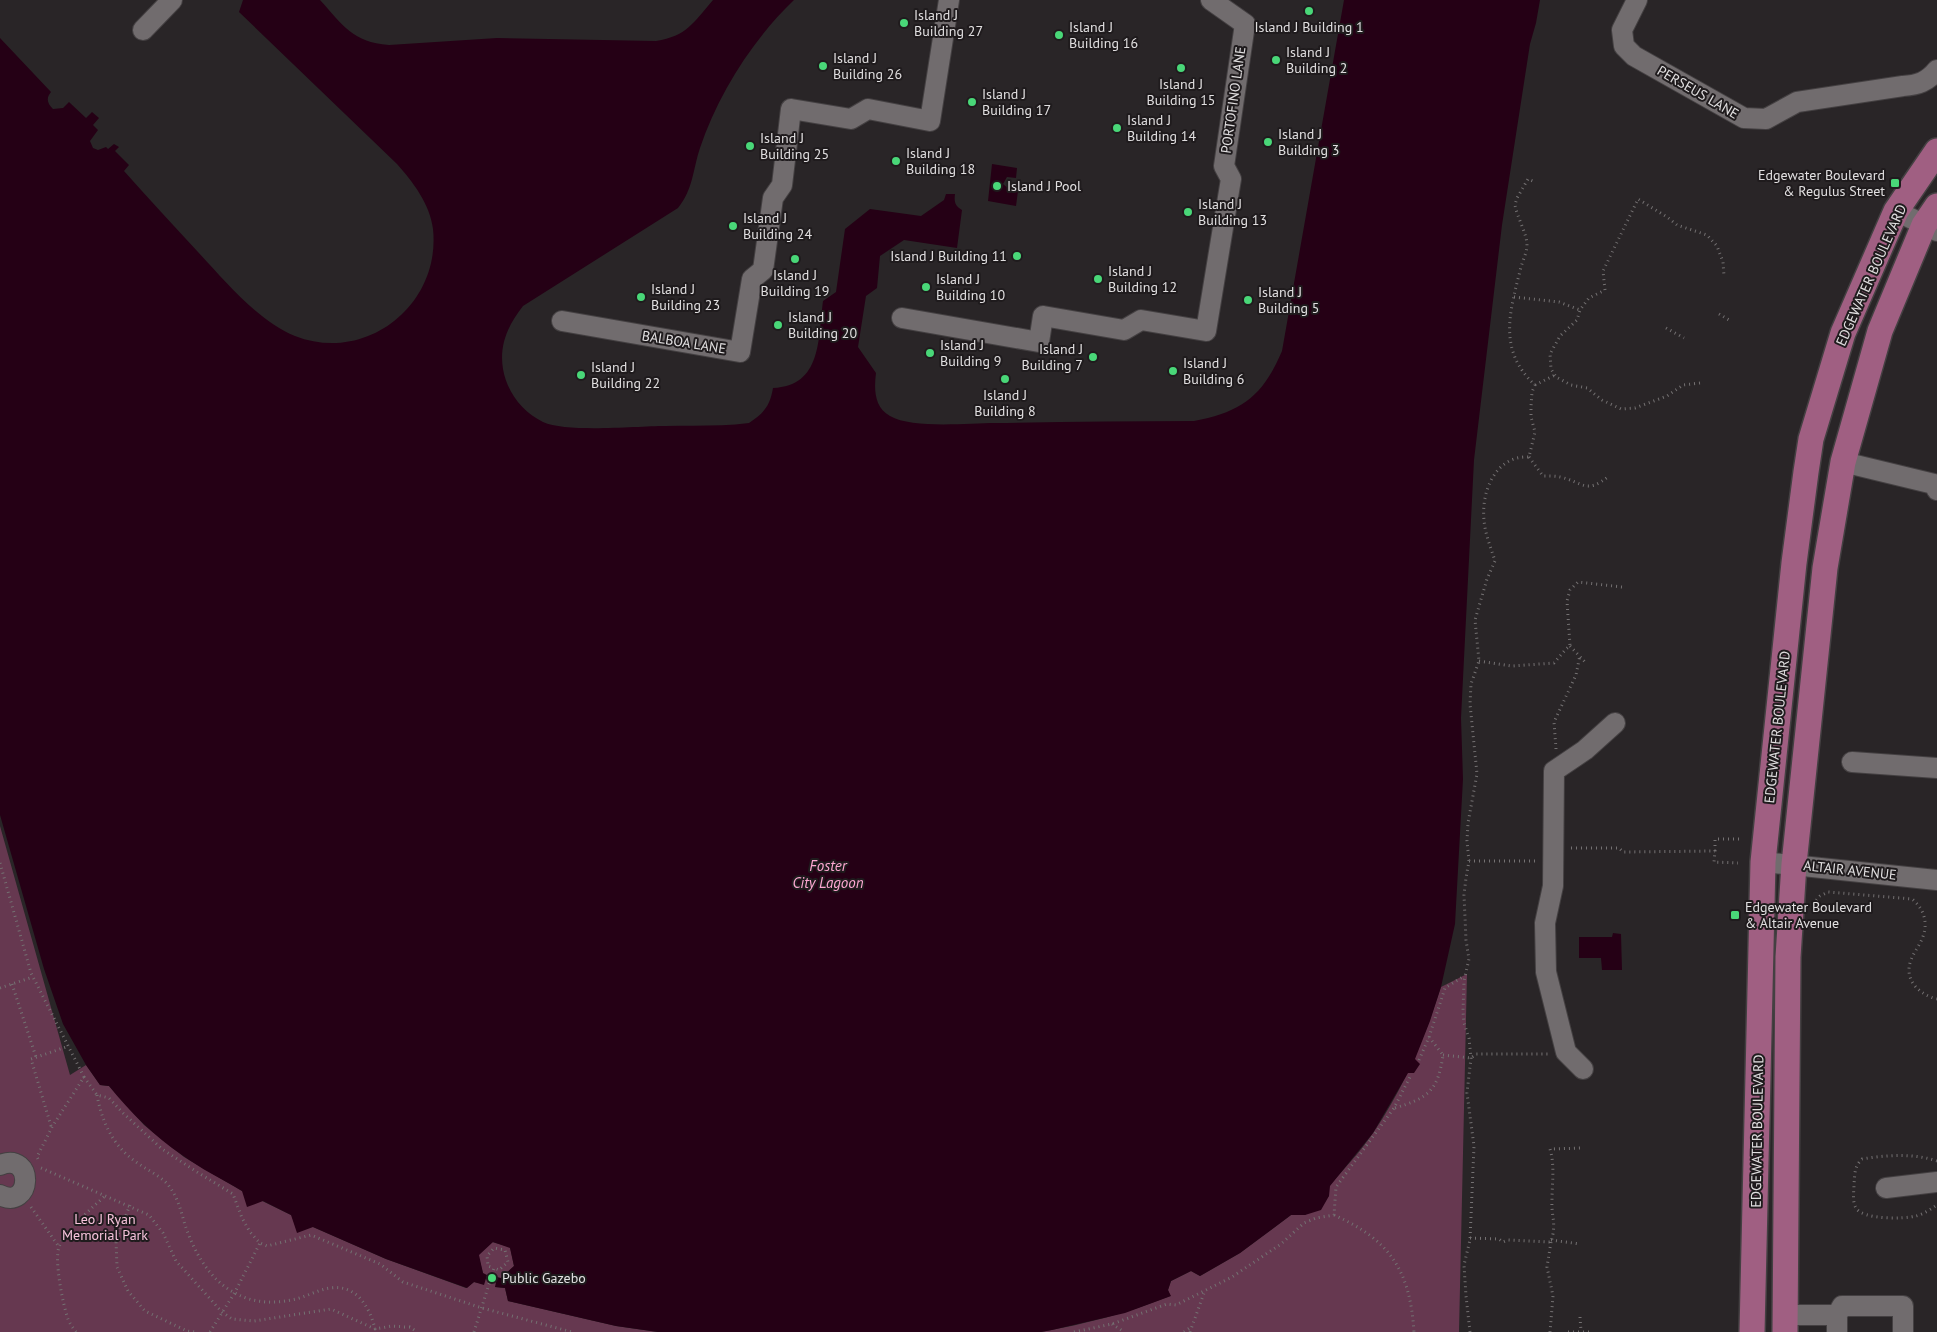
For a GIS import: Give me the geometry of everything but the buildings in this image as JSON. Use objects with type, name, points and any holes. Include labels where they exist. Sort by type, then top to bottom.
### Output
[{"type":"main road","name":"EDGEWATER BOULEVARD","points":[[1752,1332],[1763,862],[1794,563],[1811,439],[1843,333],[1896,210],[1937,151]]},
{"type":"main road","name":"EDGEWATER BOULEVARD","points":[[1785,1324],[1788,957],[1794,864],[1825,568],[1843,462],[1880,331],[1933,221]]},
{"type":"street","points":[[144,30],[172,0]]},
{"type":"street","name":"BALBOA LANE","points":[[562,321],[740,352],[752,279],[763,270],[773,198],[782,185],[791,109],[851,118],[868,109],[930,121],[949,0]]},
{"type":"street","name":"PORTOFINO LANE","points":[[902,318],[1039,342],[1043,316],[1124,330],[1141,320],[1206,331],[1231,179],[1224,166],[1245,24],[1211,0]]},
{"type":"street","name":"PERSEUS LANE","points":[[1637,0],[1622,30],[1624,46],[1634,56],[1744,118],[1766,119],[1797,102],[1918,85],[1932,77],[1937,70]]},
{"type":"street","points":[[1896,210],[1933,221]]},
{"type":"street","points":[[1843,462],[1936,486]]},
{"type":"street","points":[[1583,1069],[1566,1052],[1546,972],[1545,923],[1553,886],[1554,771],[1585,750],[1615,724]]},
{"type":"street","points":[[1852,762],[1937,768]]},
{"type":"street","name":"ALTAIR AVENUE","points":[[1763,862],[1937,880]]},
{"type":"street","points":[[0,1166],[7,1163],[19,1166],[23,1170],[26,1180],[23,1191],[19,1195],[8,1198],[0,1195]]},
{"type":"street","points":[[1886,1188],[1937,1182]]},
{"type":"street","points":[[1785,1324],[1837,1324],[1842,1306],[1904,1306],[1903,1332]]},
{"type":"path","points":[[1535,385],[1518,364],[1511,347],[1509,329],[1514,297],[1527,247],[1515,205],[1528,179],[1536,182]]},
{"type":"path","points":[[1700,383],[1684,385],[1668,396],[1635,408],[1621,409],[1602,400],[1587,388],[1570,385],[1556,378],[1551,369],[1550,354],[1560,336],[1577,320],[1580,310],[1589,298],[1605,290],[1602,271],[1638,200],[1677,225],[1707,235],[1717,246],[1724,262],[1724,276]]},
{"type":"path","points":[[1514,297],[1559,302],[1580,310]]},
{"type":"path","points":[[1719,314],[1729,320]]},
{"type":"path","points":[[1666,328],[1684,338]]},
{"type":"path","points":[[1554,374],[1535,385],[1532,392],[1531,417],[1535,432],[1529,457],[1543,476],[1561,477],[1584,486],[1598,485],[1609,476]]},
{"type":"path","points":[[1470,1332],[1464,1265],[1470,1238],[1474,1146],[1467,1093],[1471,1058],[1469,1038],[1464,1023],[1464,976],[1469,959],[1466,940],[1464,895],[1469,861],[1468,823],[1477,774],[1470,704],[1471,684],[1479,660],[1475,620],[1487,579],[1495,561],[1484,522],[1483,507],[1487,489],[1492,477],[1504,463],[1517,458],[1529,457]]},
{"type":"path","points":[[1585,662],[1570,646],[1567,611],[1570,590],[1578,582],[1622,587]]},
{"type":"path","points":[[1479,660],[1512,666],[1554,663],[1570,646]]},
{"type":"path","points":[[1562,766],[1554,741],[1554,722],[1576,675],[1580,655]]},
{"type":"path","points":[[1738,863],[1714,862],[1715,840],[1741,839]]},
{"type":"path","points":[[1469,861],[1546,862],[1553,857],[1619,848],[1623,852],[1714,851]]},
{"type":"path","points":[[0,863],[33,976],[84,1077],[97,1095],[100,1113],[108,1130],[119,1148],[168,1185],[176,1196],[192,1244],[210,1273],[222,1286],[248,1298],[267,1302],[290,1301],[328,1288],[348,1290],[363,1300],[372,1314],[374,1331]]},
{"type":"path","points":[[1810,912],[1813,904],[1820,896],[1828,892],[1912,899],[1922,909],[1925,922],[1922,941],[1910,961],[1909,973],[1915,987],[1923,995],[1937,999]]},
{"type":"path","points":[[0,988],[33,976]]},
{"type":"path","points":[[1419,1060],[1445,988],[1464,976]]},
{"type":"path","points":[[12,984],[36,1057]]},
{"type":"path","points":[[1428,1037],[1443,1055],[1471,1058],[1476,1054],[1549,1054],[1564,1046]]},
{"type":"path","points":[[52,1127],[31,1059],[69,1046]]},
{"type":"path","points":[[1394,1108],[1427,1096],[1441,1071],[1443,1055]]},
{"type":"path","points":[[1334,1215],[1336,1187],[1394,1108],[1411,1075]]},
{"type":"path","points":[[84,1077],[52,1127],[37,1157],[39,1169],[130,1205],[149,1215],[163,1232],[176,1261],[222,1312],[232,1319],[254,1321],[331,1309],[374,1331],[392,1326],[410,1327],[417,1332]]},
{"type":"path","points":[[97,1095],[109,1098],[162,1149],[233,1194],[242,1218],[250,1232],[267,1246],[311,1235],[380,1264],[404,1282],[482,1308],[572,1332]]},
{"type":"path","points":[[1550,1332],[1552,1296],[1547,1267],[1555,1228],[1552,1201],[1554,1160],[1550,1149],[1582,1148]]},
{"type":"path","points":[[76,1332],[69,1321],[62,1297],[58,1268],[59,1247],[82,1217],[106,1195]]},
{"type":"path","points":[[130,1205],[116,1240],[117,1267],[128,1292],[145,1311],[187,1331],[195,1332]]},
{"type":"path","points":[[31,1207],[59,1247]]},
{"type":"path","points":[[1074,1332],[1112,1324],[1166,1304],[1176,1305],[1232,1277],[1281,1244],[1304,1223],[1316,1218],[1334,1215],[1367,1232],[1388,1251],[1397,1266],[1410,1297],[1414,1332]]},
{"type":"path","points":[[1470,1238],[1499,1239],[1504,1242],[1508,1240],[1551,1241],[1580,1244]]},
{"type":"path","points":[[210,1332],[235,1292],[260,1242]]},
{"type":"path","points":[[494,1248],[505,1250],[508,1262],[499,1270],[494,1268],[488,1266],[487,1256],[494,1248]]},
{"type":"path","points":[[474,1332],[494,1268]]},
{"type":"path","points":[[1190,1332],[1204,1292]]},
{"type":"path","points":[[1580,1317],[1582,1331]]},
{"type":"path","points":[[1112,1324],[1124,1332]]},
{"type":"path","points":[[1184,1332],[1192,1327]]},
{"type":"path","points":[[1568,1332],[1590,1332]]},
{"type":"green space","name":"Leo J Ryan Memorial Park","points":[[0,826],[70,1075],[86,1065],[100,1085],[109,1086],[144,1125],[184,1157],[242,1191],[313,1227],[386,1259],[466,1288],[474,1282],[484,1284],[478,1255],[492,1242],[510,1247],[514,1266],[501,1278],[495,1287],[505,1288],[508,1301],[616,1326],[658,1332],[0,1332]]},
{"type":"green space","points":[[1467,974],[1459,1332],[1041,1332],[1106,1317],[1170,1296],[1168,1290],[1171,1281],[1191,1271],[1200,1276],[1240,1253],[1291,1215],[1305,1215],[1329,1196],[1329,1186],[1368,1140],[1404,1081],[1428,1025],[1441,987]]},
{"type":"water","name":"Foster City Lagoon","points":[[243,0],[320,0],[349,31],[366,40],[389,45],[497,38],[656,41],[675,36],[689,27],[713,0],[794,0],[765,32],[738,68],[708,128],[700,148],[687,194],[678,208],[523,306],[509,328],[502,352],[503,369],[508,386],[522,407],[535,418],[554,425],[603,428],[749,423],[766,408],[773,388],[789,385],[801,379],[809,370],[818,345],[823,301],[836,292],[845,229],[870,209],[921,216],[944,200],[946,194],[955,194],[956,204],[962,210],[957,248],[904,240],[880,256],[877,288],[866,296],[858,347],[876,373],[875,385],[878,403],[890,416],[912,423],[941,424],[1194,421],[1225,413],[1249,400],[1258,391],[1275,367],[1282,351],[1344,0],[1540,0],[1530,44],[1502,225],[1474,460],[1461,718],[1463,779],[1455,924],[1441,987],[1415,1059],[1420,1064],[1414,1073],[1408,1073],[1373,1133],[1330,1186],[1329,1196],[1321,1210],[1305,1215],[1291,1215],[1240,1253],[1200,1276],[1191,1271],[1171,1281],[1168,1290],[1171,1296],[1125,1313],[1052,1330],[1041,1332],[658,1332],[616,1326],[508,1301],[505,1288],[495,1287],[497,1277],[501,1278],[514,1266],[510,1248],[493,1242],[479,1255],[483,1273],[487,1275],[484,1285],[474,1282],[467,1288],[386,1259],[313,1227],[297,1233],[291,1215],[263,1201],[247,1207],[242,1191],[172,1148],[143,1124],[109,1086],[100,1085],[86,1065],[63,1024],[44,969],[0,815],[0,38],[51,92],[48,100],[49,105],[53,109],[63,108],[69,102],[86,118],[92,112],[99,118],[93,125],[98,130],[90,141],[93,148],[98,150],[106,147],[108,149],[114,144],[119,147],[115,151],[129,165],[124,171],[219,275],[268,321],[295,336],[322,343],[348,342],[372,334],[394,322],[412,304],[425,282],[432,257],[433,229],[425,202],[397,164],[239,12]]},
{"type":"water","name":"Island J Pool","points":[[992,164],[1017,168],[1016,178],[1007,177],[1003,184],[1010,190],[1018,191],[1016,206],[988,201]]},
{"type":"water","points":[[1613,933],[1621,934],[1622,970],[1602,970],[1601,958],[1579,958],[1579,937],[1612,937]]},
{"type":"place","name":"Island J Building 1","points":[[1309,11]]},
{"type":"place","name":"Island J Building 27","points":[[904,23]]},
{"type":"place","name":"Island J Building 16","points":[[1059,35]]},
{"type":"place","name":"Island J Building 2","points":[[1276,60]]},
{"type":"place","name":"Island J Building 26","points":[[823,66]]},
{"type":"place","name":"Island J Building 15","points":[[1181,68]]},
{"type":"place","name":"Island J Building 17","points":[[972,102]]},
{"type":"place","name":"Island J Building 14","points":[[1117,128]]},
{"type":"place","name":"Island J Building 3","points":[[1268,142]]},
{"type":"place","name":"Island J Building 25","points":[[750,146]]},
{"type":"place","name":"Island J Building 18","points":[[896,161]]},
{"type":"place","name":"Edgewater Boulevard & Regulus Street","points":[[1895,183]]},
{"type":"place","name":"Island J Pool","points":[[997,186]]},
{"type":"place","name":"Island J Building 13","points":[[1188,212]]},
{"type":"place","name":"Island J Building 24","points":[[733,226]]},
{"type":"place","name":"Island J Building 11","points":[[1017,256]]},
{"type":"place","name":"Island J Building 19","points":[[795,259]]},
{"type":"place","name":"Island J Building 12","points":[[1098,279]]},
{"type":"place","name":"Island J Building 10","points":[[926,287]]},
{"type":"place","name":"Island J Building 23","points":[[641,297]]},
{"type":"place","name":"Island J Building 5","points":[[1248,300]]},
{"type":"place","name":"Island J Building 20","points":[[778,325]]},
{"type":"place","name":"Island J Building 9","points":[[930,353]]},
{"type":"place","name":"Island J Building 7","points":[[1093,357]]},
{"type":"place","name":"Island J Building 6","points":[[1173,371]]},
{"type":"place","name":"Island J Building 22","points":[[581,375]]},
{"type":"place","name":"Island J Building 8","points":[[1005,379]]},
{"type":"place","name":"Edgewater Boulevard & Altair Avenue","points":[[1735,915]]},
{"type":"place","name":"Public Gazebo","points":[[492,1278]]}]
